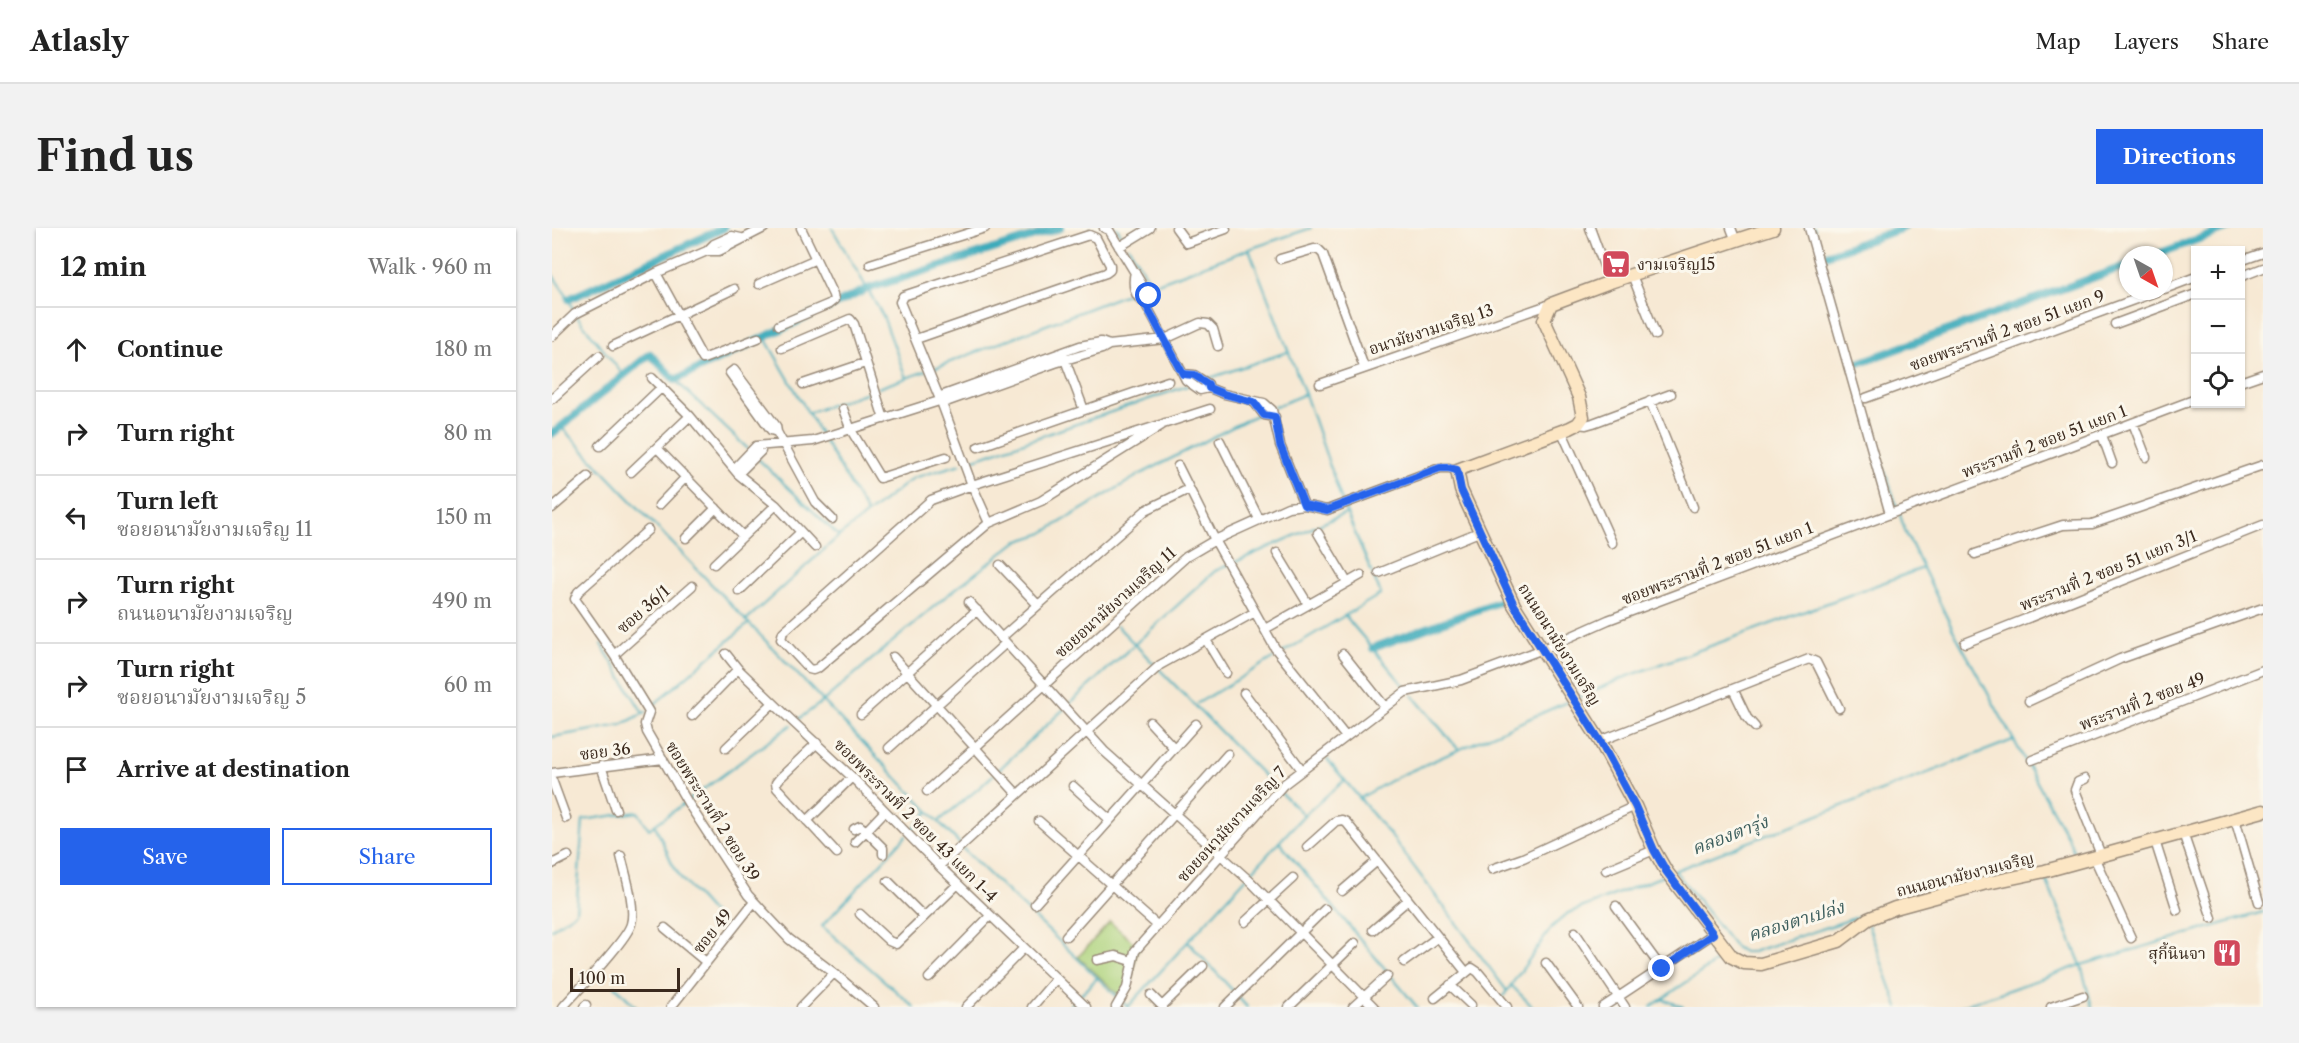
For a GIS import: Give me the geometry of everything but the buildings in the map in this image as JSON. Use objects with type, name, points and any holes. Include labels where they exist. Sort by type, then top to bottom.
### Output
[{"type":"street","points":[[552,336],[575,314],[588,307],[656,273],[764,228]]},
{"type":"street","points":[[779,325],[834,300],[801,228]]},
{"type":"street","points":[[870,264],[971,230],[985,228]]},
{"type":"street","points":[[1121,245],[1150,228]]},
{"type":"street","points":[[1176,228],[1187,243],[1226,229]]},
{"type":"street","points":[[1590,228],[1610,282]]},
{"type":"street","points":[[1731,228],[1736,241]]},
{"type":"street","points":[[1457,470],[1562,432],[1578,424],[1583,417],[1582,406],[1544,320],[1551,304],[1773,228]]},
{"type":"street","points":[[1809,228],[1892,514]]},
{"type":"street","points":[[1108,229],[1121,245],[1145,300],[1187,376],[1206,387],[1274,413],[1280,445],[1304,505]]},
{"type":"street","points":[[916,339],[1106,273],[1110,270],[1110,266],[1096,238],[1089,235],[903,296],[900,302],[989,523]]},
{"type":"street","points":[[1280,259],[1314,249],[1318,249],[1323,254],[1364,367]]},
{"type":"street","points":[[2245,260],[2263,253]]},
{"type":"street","points":[[759,284],[816,259]]},
{"type":"street","points":[[2245,275],[2263,268]]},
{"type":"street","points":[[656,273],[703,359],[758,338]]},
{"type":"street","points":[[1632,275],[1656,334]]},
{"type":"street","points":[[2173,286],[2191,279]]},
{"type":"street","points":[[614,346],[734,289]]},
{"type":"street","points":[[2115,324],[2191,296]]},
{"type":"street","name":"ซอยพระรามที่ 2 ซอย 51 แยก 9","points":[[1866,398],[2133,300]]},
{"type":"street","name":"อนามัยงามเจริญ 13","points":[[1320,384],[1551,304]]},
{"type":"street","points":[[782,348],[850,320],[854,324],[884,419]]},
{"type":"street","points":[[736,472],[760,448],[813,441],[851,430],[1101,342],[1109,345],[1165,339],[1200,323],[1208,324],[1213,329],[1218,346]]},
{"type":"street","points":[[552,399],[599,356]]},
{"type":"street","points":[[1064,356],[1084,410]]},
{"type":"street","points":[[803,384],[865,363]]},
{"type":"street","points":[[777,432],[771,430],[730,372],[735,371],[776,426],[783,444],[815,502],[832,519]]},
{"type":"street","points":[[2245,381],[2263,374]]},
{"type":"street","points":[[652,378],[690,416],[736,472],[776,505],[815,547]]},
{"type":"street","points":[[978,447],[1168,381]]},
{"type":"street","points":[[600,446],[662,387]]},
{"type":"street","points":[[1578,424],[1593,423],[1671,394]]},
{"type":"street","points":[[1650,401],[1693,507]]},
{"type":"street","name":"พระรามที่ 2 ซอย 51 แยก 1","points":[[1903,509],[2191,401]]},
{"type":"street","points":[[1165,423],[1033,506],[989,523],[818,668],[809,669],[781,639],[783,632],[931,500],[1097,444],[1210,409]]},
{"type":"street","points":[[843,410],[851,430],[880,478],[946,457]]},
{"type":"street","points":[[631,472],[690,416]]},
{"type":"street","points":[[2133,423],[2146,456]]},
{"type":"street","points":[[1562,432],[1612,543]]},
{"type":"street","points":[[2102,435],[2112,463]]},
{"type":"street","points":[[1220,441],[1259,519]]},
{"type":"street","points":[[1097,444],[1105,461]]},
{"type":"street","points":[[657,448],[743,536]]},
{"type":"street","points":[[1975,554],[2063,525],[2092,524],[2263,465]]},
{"type":"street","points":[[1178,466],[1215,540],[1275,648],[1346,737]]},
{"type":"street","name":"ซอยอนามัยงามเจริญ 11","points":[[927,791],[1186,557],[1215,540],[1288,507],[1304,505],[1327,510],[1440,468],[1457,470]]},
{"type":"street","name":"ถนนอนามัยงามเจริญ","points":[[1457,470],[1461,490],[1514,605],[1600,741],[1635,806],[1654,850],[1669,875],[1728,953],[1744,963],[1761,964],[1839,941],[1868,919],[1895,908],[1983,884],[2045,871],[2235,819],[2262,814]]},
{"type":"street","points":[[552,508],[588,477]]},
{"type":"street","points":[[659,505],[686,477]]},
{"type":"street","points":[[889,748],[1004,641],[1038,605],[1146,510],[1189,489]]},
{"type":"street","points":[[714,564],[776,505]]},
{"type":"street","points":[[686,538],[716,508]]},
{"type":"street","name":"ซอยพระรามที่ 2 ซอย 51 แยก 1","points":[[1543,649],[1608,620],[1903,509]]},
{"type":"street","name":"พระรามที่ 2 ซอย 51 แยก 3/1","points":[[1965,643],[2263,525]]},
{"type":"street","name":"ซอยพระรามที่ 2 ซอย 39","points":[[648,530],[578,592],[575,599],[614,655],[649,712],[645,728],[735,877],[754,902],[789,939],[834,973],[868,1005]]},
{"type":"street","points":[[739,591],[801,532]]},
{"type":"street","points":[[1379,573],[1479,532]]},
{"type":"street","points":[[1318,533],[1347,582]]},
{"type":"street","points":[[1277,553],[1308,604]]},
{"type":"street","points":[[1000,565],[1038,605]]},
{"type":"street","points":[[1265,629],[1361,575]]},
{"type":"street","name":"ซอย 36/1","points":[[614,655],[692,586]]},
{"type":"street","points":[[969,602],[1085,733],[1251,882],[1374,1007]]},
{"type":"street","points":[[2029,701],[2120,659],[2263,608]]},
{"type":"street","points":[[861,714],[976,610]]},
{"type":"street","points":[[939,866],[1160,665],[1255,612]]},
{"type":"street","points":[[1206,640],[1226,673]]},
{"type":"street","name":"ซอยอนามัยงามเจริญ 7","points":[[1116,1007],[1124,995],[1135,951],[1280,788],[1405,692],[1461,680],[1543,649]]},
{"type":"street","name":"ซอยพระรามที่ 2 ซอย 43 แยก 1-4","points":[[726,654],[738,669],[817,743],[939,866],[1086,1007]]},
{"type":"street","points":[[1343,654],[1385,707]]},
{"type":"street","points":[[893,657],[1017,794]]},
{"type":"street","points":[[1600,741],[1809,659],[1813,659],[1839,708]]},
{"type":"street","points":[[692,716],[738,669]]},
{"type":"street","name":"พระรามที่ 2 ซอย 49","points":[[2032,760],[2263,670]]},
{"type":"street","points":[[1733,689],[1747,718],[1755,727]]},
{"type":"street","points":[[1244,693],[1302,770]]},
{"type":"street","points":[[726,748],[773,703]]},
{"type":"street","points":[[1150,722],[1174,748]]},
{"type":"street","points":[[1035,904],[1196,724]]},
{"type":"street","points":[[817,743],[776,783],[777,788],[837,853]]},
{"type":"street","points":[[1066,936],[1228,754]]},
{"type":"street","name":"ซอย 36","points":[[552,773],[663,759]]},
{"type":"street","points":[[601,766],[616,810]]},
{"type":"street","points":[[807,820],[852,777]]},
{"type":"street","points":[[2085,779],[2078,782],[2074,790],[2132,938]]},
{"type":"street","points":[[552,780],[566,818]]},
{"type":"street","points":[[1073,786],[1109,819]]},
{"type":"street","points":[[1492,869],[1523,858],[1635,806]]},
{"type":"street","points":[[855,842],[885,812]]},
{"type":"street","points":[[2235,819],[2259,902]]},
{"type":"street","points":[[1307,847],[1336,822],[1342,820],[1346,822],[1466,972]]},
{"type":"street","points":[[1039,821],[1158,926]]},
{"type":"street","points":[[854,829],[860,826],[866,831],[883,848],[883,854]]},
{"type":"street","points":[[2183,833],[2212,918]]},
{"type":"street","points":[[2155,841],[2177,910]]},
{"type":"street","points":[[1606,870],[1654,850]]},
{"type":"street","points":[[552,864],[568,856]]},
{"type":"street","points":[[563,1007],[619,943],[632,924],[632,911],[621,856]]},
{"type":"street","points":[[1342,891],[1377,861]]},
{"type":"street","points":[[1245,922],[1293,878]]},
{"type":"street","points":[[888,881],[924,917]]},
{"type":"street","points":[[860,914],[893,944],[899,942],[958,884]]},
{"type":"street","points":[[1373,930],[1408,900]]},
{"type":"street","name":"ซอย 49","points":[[671,1007],[754,902]]},
{"type":"street","points":[[1616,906],[1662,969]]},
{"type":"street","points":[[1225,1007],[1325,909]]},
{"type":"street","points":[[929,978],[990,916]]},
{"type":"street","points":[[666,928],[706,963]]},
{"type":"street","points":[[1575,932],[1625,1007]]},
{"type":"street","points":[[1604,1007],[1713,934]]},
{"type":"street","points":[[1404,962],[1438,937]]},
{"type":"street","points":[[1289,1007],[1355,943]]},
{"type":"street","points":[[966,1007],[1024,948]]},
{"type":"street","points":[[1097,960],[1116,956],[1132,961]]},
{"type":"street","points":[[1546,963],[1578,1007]]},
{"type":"street","points":[[1151,995],[1162,1006],[1203,966]]},
{"type":"street","points":[[1435,998],[1472,968],[1507,1006]]},
{"type":"street","points":[[801,1007],[834,973]]},
{"type":"street","points":[[1353,1007],[1387,976]]},
{"type":"street","points":[[1032,1007],[1056,979]]},
{"type":"street","points":[[1450,986],[1471,1005]]},
{"type":"street","points":[[2051,1007],[2083,996]]},
{"type":"green space","points":[[1110,922],[1140,948],[1137,952],[1131,982],[1119,995],[1078,957]]},
{"type":"waterway","points":[[569,299],[724,228]]},
{"type":"waterway","points":[[832,228],[883,316],[906,378],[878,388]]},
{"type":"waterway","points":[[828,308],[867,289],[1060,228]]},
{"type":"waterway","points":[[1117,228],[1125,241]]},
{"type":"waterway","points":[[1249,249],[1311,228]]},
{"type":"waterway","points":[[1814,228],[1872,433],[1906,533],[1953,630],[2069,840],[2074,853]]},
{"type":"waterway","points":[[1823,256],[1903,228]]},
{"type":"waterway","points":[[2173,248],[2229,228]]},
{"type":"waterway","points":[[1128,246],[1152,285],[1249,249],[1305,394],[1342,501]]},
{"type":"waterway","points":[[1853,365],[2119,268]]},
{"type":"waterway","points":[[552,274],[569,299],[575,314],[624,376]]},
{"type":"waterway","points":[[932,369],[1142,288]]},
{"type":"waterway","points":[[552,434],[650,354],[675,380],[811,315]]},
{"type":"waterway","points":[[765,338],[821,435]]},
{"type":"waterway","points":[[1207,379],[1287,352]]},
{"type":"waterway","points":[[906,378],[926,371]]},
{"type":"waterway","points":[[675,380],[748,449]]},
{"type":"waterway","points":[[966,462],[1187,386]]},
{"type":"waterway","points":[[808,413],[873,390]]},
{"type":"waterway","points":[[1274,407],[1305,394]]},
{"type":"waterway","points":[[796,721],[822,702],[945,597],[1016,542],[1041,534],[1139,475],[1260,413]]},
{"type":"waterway","points":[[561,427],[960,844]]},
{"type":"waterway","points":[[824,440],[867,513]]},
{"type":"waterway","points":[[756,457],[839,536]]},
{"type":"waterway","points":[[745,621],[839,536],[913,478],[961,464]]},
{"type":"waterway","points":[[1282,653],[1381,594],[1344,507]]},
{"type":"waterway","points":[[1068,705],[1215,571],[1346,513]]},
{"type":"waterway","points":[[1577,698],[1623,678],[1923,568]]},
{"type":"waterway","points":[[1373,648],[1501,601]]},
{"type":"waterway","points":[[1346,617],[1406,688]]},
{"type":"waterway","points":[[650,708],[748,624]]},
{"type":"waterway","points":[[1117,626],[1155,665]]},
{"type":"waterway","points":[[601,644],[643,713]]},
{"type":"waterway","points":[[1198,703],[1277,656]]},
{"type":"waterway","points":[[1159,669],[1277,789]]},
{"type":"waterway","points":[[1412,695],[1459,750]]},
{"type":"waterway","points":[[1360,798],[1397,777],[1569,701]]},
{"type":"waterway","points":[[939,821],[979,788],[1064,709]]},
{"type":"waterway","points":[[552,737],[621,725],[646,712]]},
{"type":"waterway","points":[[689,800],[791,725]]},
{"type":"waterway","name":"คลองตารุ่ง","points":[[1671,872],[2013,740]]},
{"type":"waterway","points":[[1327,759],[1391,836],[1507,991]]},
{"type":"waterway","points":[[1128,1007],[1304,815],[1345,780]]},
{"type":"waterway","points":[[1281,793],[1304,815]]},
{"type":"waterway","points":[[552,929],[576,912],[583,820],[638,812],[649,829],[685,803]]},
{"type":"waterway","points":[[910,832],[928,812]]},
{"type":"waterway","points":[[655,825],[681,878],[725,927]]},
{"type":"waterway","points":[[906,836],[822,926],[914,1007]]},
{"type":"waterway","points":[[1279,842],[1417,1007]]},
{"type":"waterway","points":[[963,849],[1128,1007]]},
{"type":"waterway","name":"คลองตาเปล่ง","points":[[1676,872],[1735,947],[1743,952],[1752,952],[1864,915],[1865,917]]},
{"type":"waterway","name":"คลองตารุ่ง","points":[[1502,998],[1552,927],[1568,913],[1663,876]]},
{"type":"waterway","points":[[2045,877],[2081,965],[2092,1007]]},
{"type":"waterway","points":[[1959,1007],[2081,965],[2263,912]]},
{"type":"waterway","name":"คลองตาเปล่ง","points":[[1868,925],[1898,1007]]},
{"type":"waterway","points":[[1188,942],[1235,993]]},
{"type":"waterway","points":[[1662,999],[1726,955]]},
{"type":"waterway","points":[[1069,1007],[1097,978]]},
{"type":"waterway","points":[[1511,985],[1533,1007]]},
{"type":"waterway","points":[[615,986],[636,1007]]},
{"type":"waterway","points":[[1238,997],[1247,1007]]},
{"type":"waterway","points":[[1651,1007],[1662,999],[1683,1007]]},
{"type":"place","name":"งามเจริญ15","points":[[1616,264]]},
{"type":"place","name":"สุกี้นินจา","points":[[2227,953]]},
{"type":"route","points":[[1149,296],[1145,303],[1183,374],[1194,375],[1208,384],[1209,388],[1224,394],[1254,402],[1257,409],[1264,415],[1275,417],[1280,445],[1304,505],[1327,510],[1440,468],[1457,470],[1461,490],[1514,605],[1600,741],[1666,871],[1713,934],[1662,969]]}]
